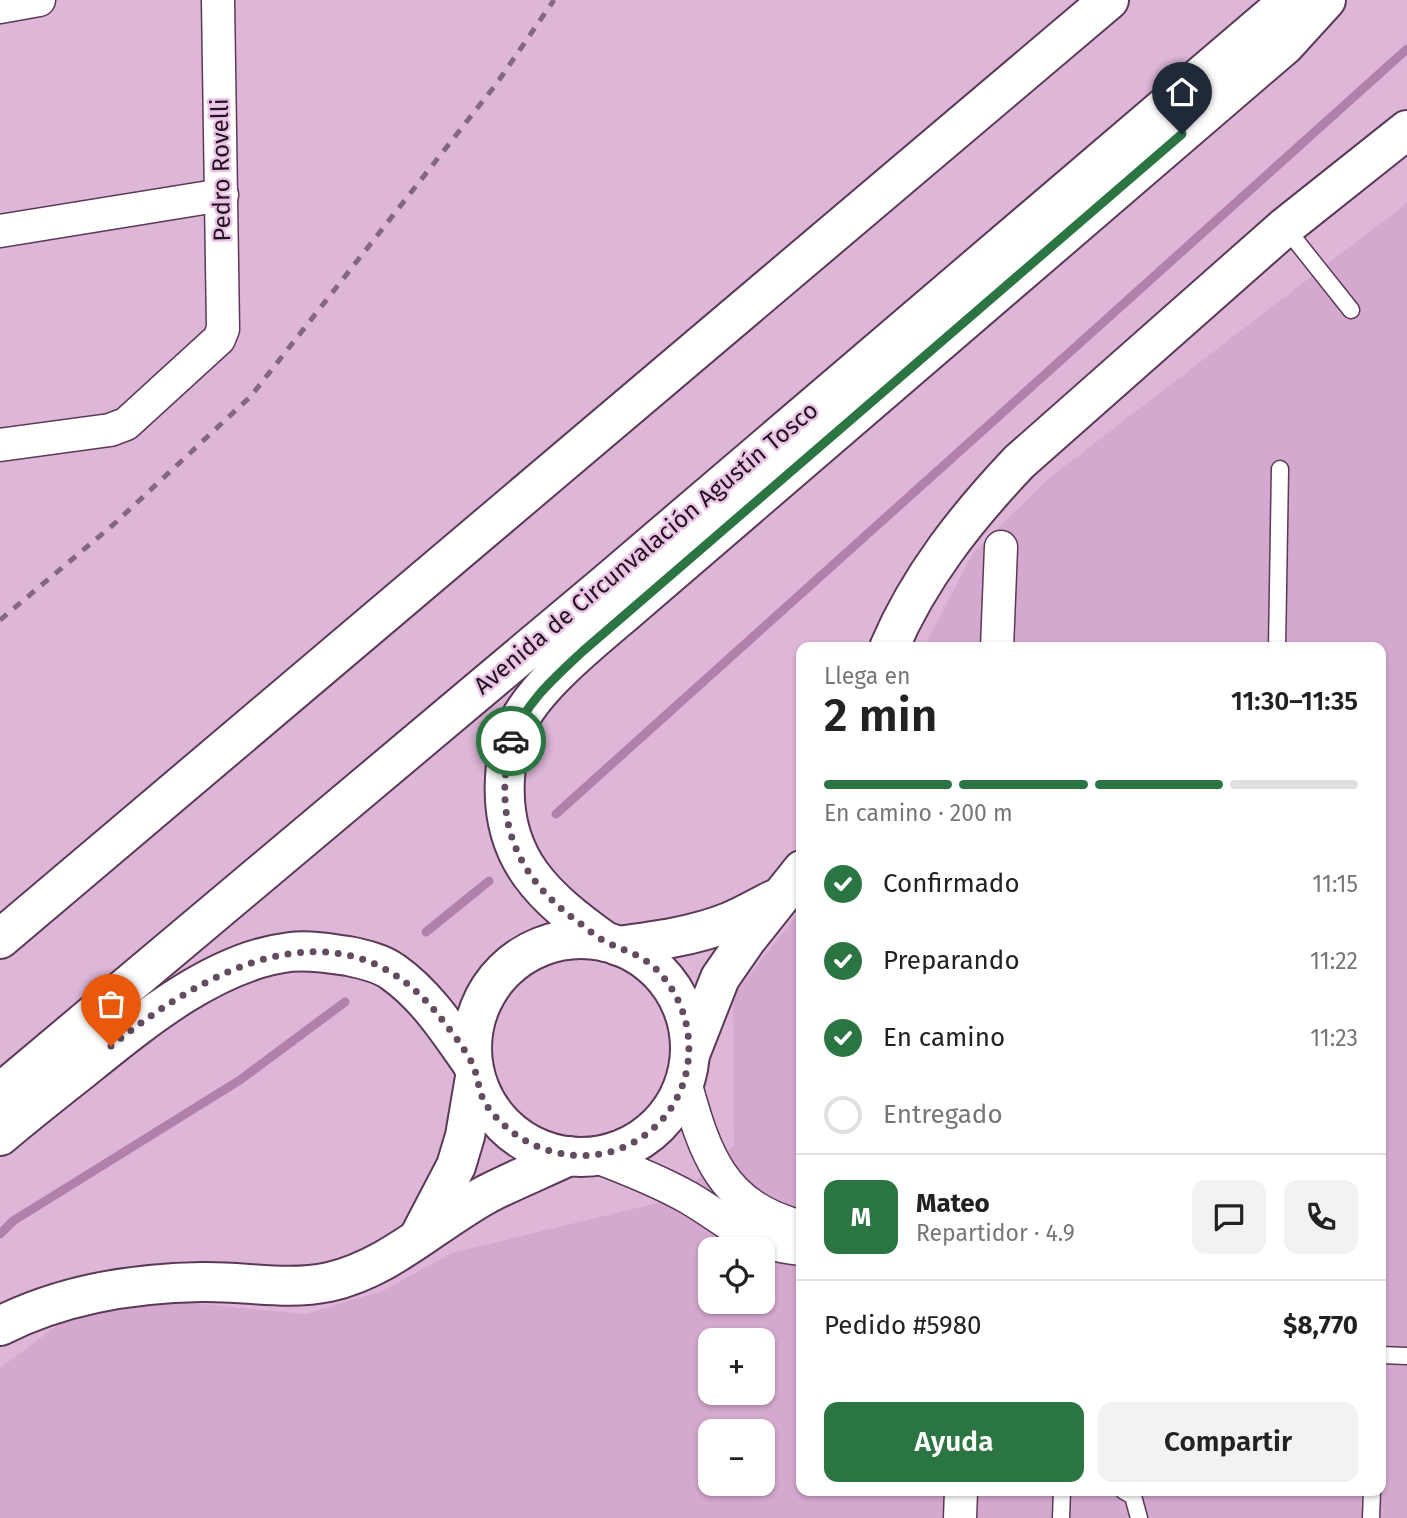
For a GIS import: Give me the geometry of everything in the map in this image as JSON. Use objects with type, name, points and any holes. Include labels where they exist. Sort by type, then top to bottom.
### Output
[{"type":"main road","points":[[0,939],[1109,0]]},
{"type":"main road","name":"Avenida de Circunvalación Agustín Tosco","points":[[0,1093],[586,601],[1290,0]]},
{"type":"main road","points":[[687,1069],[688,1031],[681,1007],[669,984],[655,968],[638,955],[612,944],[550,899],[532,877],[508,828],[504,800],[506,764],[519,721],[534,698],[636,603],[1286,45],[1326,0]]},
{"type":"main road","points":[[892,642],[910,604],[933,568],[987,496],[1019,462],[1285,227],[1406,133]]},
{"type":"main road","points":[[416,1241],[457,1166],[465,1136],[474,1071],[472,1039],[478,1008],[491,985],[508,966],[530,951],[554,942],[580,939],[612,944],[700,932],[731,922],[791,883]]},
{"type":"main road","points":[[0,1136],[160,1010],[233,969],[290,952],[338,954],[363,959],[391,970],[429,1004],[474,1071],[486,1104],[504,1125],[523,1141],[545,1151],[582,1156],[614,1152],[650,1132],[671,1109],[720,978],[791,883]]},
{"type":"main road","points":[[0,1326],[31,1310],[130,1286],[202,1282],[291,1286],[329,1282],[361,1272],[389,1258],[486,1195],[582,1156]]},
{"type":"street","points":[[0,7],[39,0]]},
{"type":"street","name":"Pedro Rovelli","points":[[0,445],[110,430],[126,424],[219,339],[223,329],[218,0]]},
{"type":"street","points":[[0,231],[222,195]]},
{"type":"street","points":[[997,642],[1001,547]]},
{"type":"street","points":[[687,1069],[696,1122],[722,1176],[738,1197],[758,1211],[796,1226]]},
{"type":"street","points":[[582,1156],[640,1173],[755,1240],[777,1247],[796,1249]]},
{"type":"street","points":[[960,1518],[961,1496]]},
{"type":"lane","points":[[1285,227],[1350,310]]},
{"type":"lane","points":[[1277,642],[1280,469]]},
{"type":"lane","points":[[1386,1355],[1407,1356]]},
{"type":"lane","points":[[1062,1496],[1062,1518]]},
{"type":"lane","points":[[1133,1496],[1139,1518]]},
{"type":"lane","points":[[1371,1518],[1372,1496]]},
{"type":"shaded area","points":[[1407,203],[1407,1518],[0,1518],[0,1368],[70,1316],[156,1300],[306,1314],[382,1291],[452,1253],[678,1198],[734,1145],[733,996],[796,916],[796,1496],[1386,1496],[1386,642],[927,642],[973,553],[1048,479]]},
{"type":"waterway","points":[[556,814],[1407,49]]},
{"type":"waterway","points":[[426,932],[489,881]]},
{"type":"waterway","points":[[0,1234],[13,1221],[240,1080],[345,1002]]},
{"type":"railway","points":[[0,620],[114,524],[251,396],[497,83],[554,0]]},
{"type":"way so far","points":[[111,1046],[160,1010],[233,969],[290,952],[338,954],[363,959],[391,970],[429,1004],[473,1065],[486,1104],[504,1125],[523,1141],[545,1151],[582,1157],[614,1152],[650,1132],[665,1117],[685,1082],[689,1057],[688,1031],[681,1007],[669,984],[655,968],[638,955],[606,942],[570,916],[550,899],[532,877],[508,828],[504,800],[506,764],[511,741]]},
{"type":"route","points":[[511,741],[519,721],[534,698],[636,603],[1182,134]]}]
